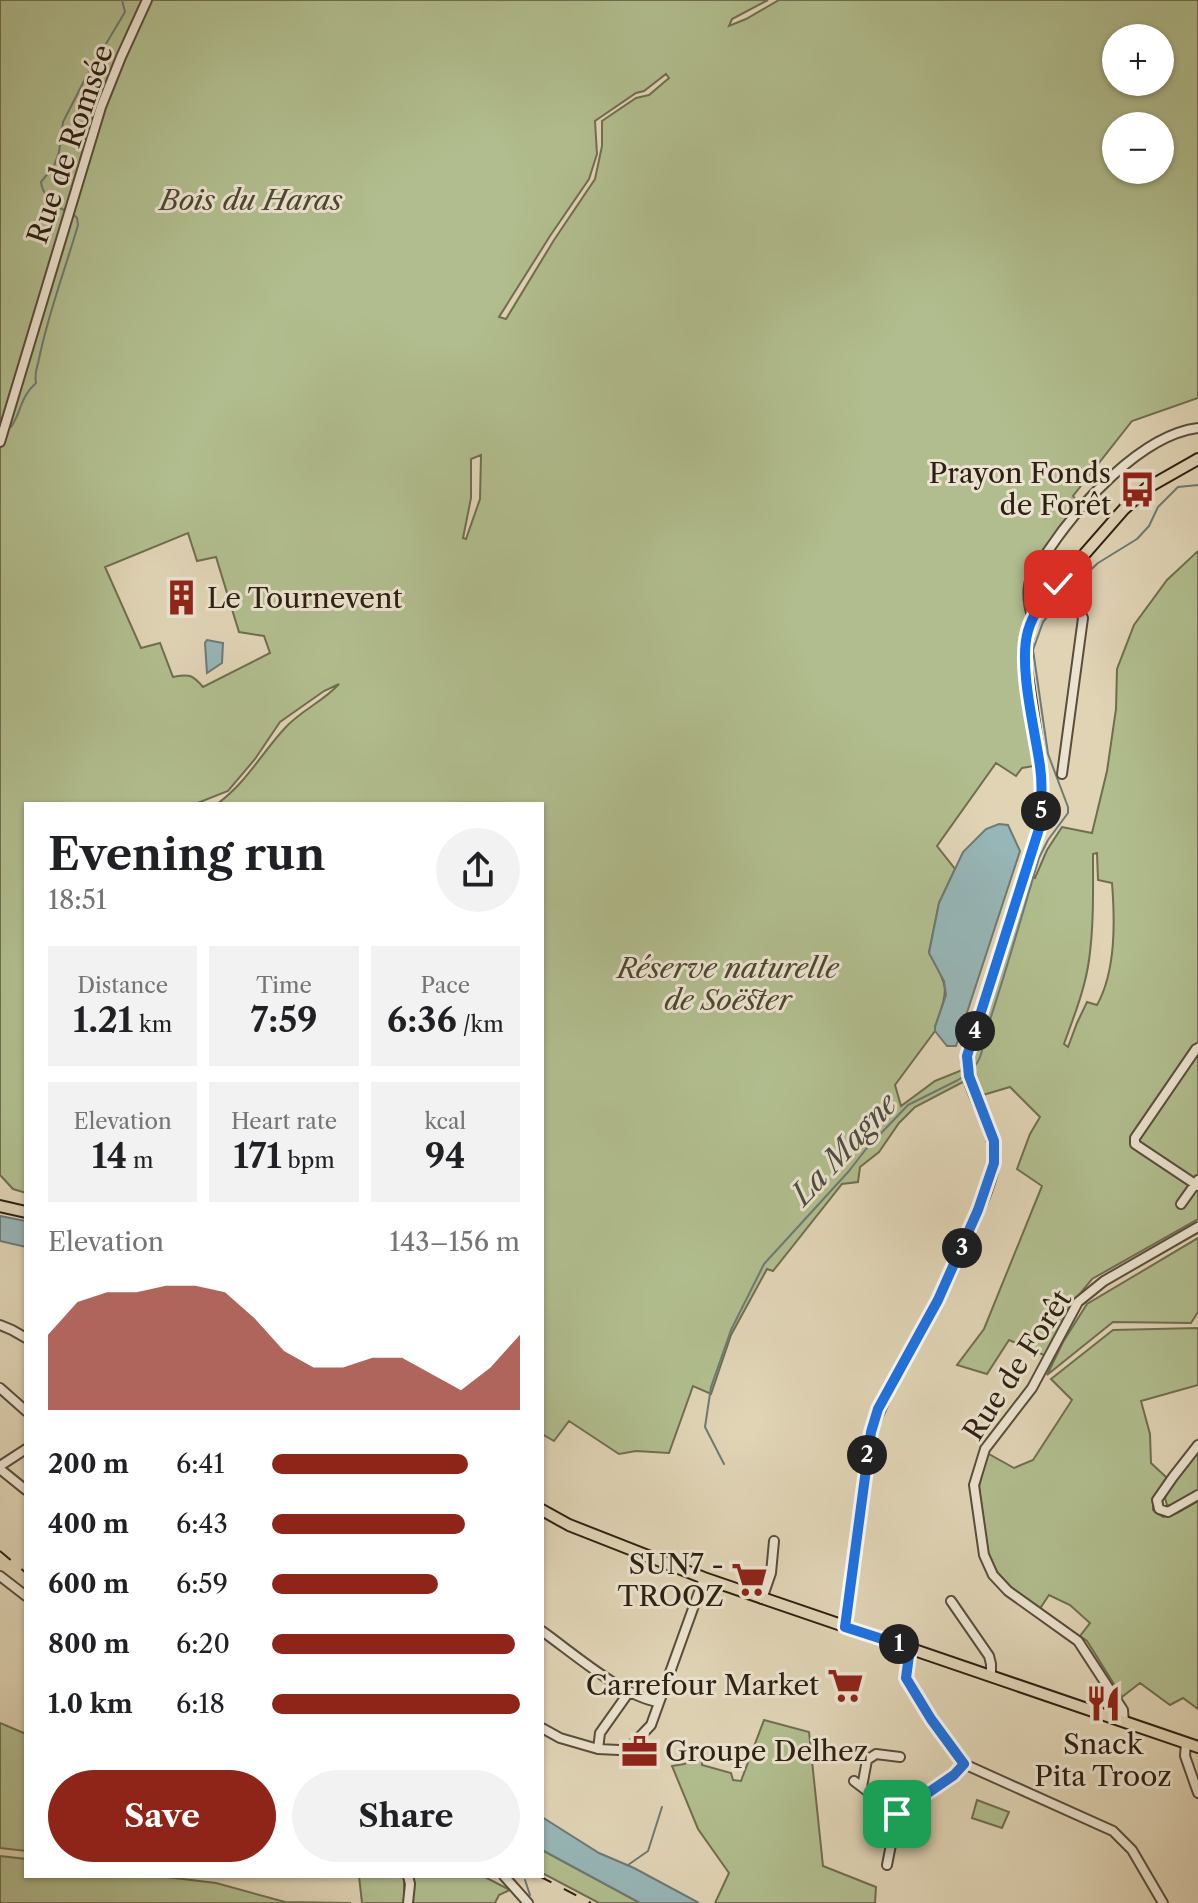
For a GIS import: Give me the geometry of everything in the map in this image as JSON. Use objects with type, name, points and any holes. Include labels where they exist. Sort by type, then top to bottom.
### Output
[{"type":"main road","points":[[845,1627],[871,1432],[878,1409],[938,1300],[978,1210],[994,1163],[994,1141],[968,1072],[967,1056],[1039,829],[1041,771],[1025,662],[1028,630],[1040,605],[1062,586],[1124,509],[1147,488],[1198,459]]},
{"type":"main road","points":[[0,1206],[24,1212]]},
{"type":"main road","points":[[544,1511],[569,1525],[762,1599],[1198,1747]]},
{"type":"street","name":"Rue de Romsée","points":[[0,442],[101,107],[147,0]]},
{"type":"street","points":[[1033,620],[1028,602],[1031,578],[1083,505],[1123,466],[1145,451],[1171,435],[1198,428]]},
{"type":"street","points":[[1062,586],[1073,597],[1083,618],[1062,774]]},
{"type":"street","points":[[1181,1204],[1197,1183],[1135,1144],[1135,1138],[1198,1048]]},
{"type":"street","name":"Rue de Forêt","points":[[1124,1722],[1123,1710],[1078,1641],[1008,1591],[993,1575],[984,1555],[974,1485],[985,1449],[1032,1388],[1078,1302],[1104,1281],[1198,1227]]},
{"type":"street","points":[[0,1325],[24,1337]]},
{"type":"street","points":[[0,1388],[24,1409]]},
{"type":"street","points":[[1198,1445],[1157,1500],[1159,1509],[1168,1512],[1198,1495]]},
{"type":"street","points":[[24,1450],[0,1467],[24,1488]]},
{"type":"street","points":[[762,1599],[771,1573],[774,1541]]},
{"type":"street","points":[[0,1576],[24,1594]]},
{"type":"street","points":[[544,1729],[560,1738],[598,1749],[630,1747],[651,1725],[704,1578]]},
{"type":"street","points":[[951,1601],[989,1656],[991,1676]]},
{"type":"street","points":[[544,1632],[629,1692],[658,1702]]},
{"type":"street","points":[[910,1648],[906,1678],[964,1764],[1113,1831],[1132,1850],[1163,1903]]},
{"type":"street","points":[[598,1749],[600,1733],[629,1692]]},
{"type":"street","points":[[1186,1743],[1185,1756],[1198,1793]]},
{"type":"street","points":[[897,1814],[858,1784],[867,1760],[876,1754],[900,1757]]},
{"type":"street","points":[[887,1865],[897,1814],[954,1775],[964,1764]]},
{"type":"street","points":[[408,1878],[408,1903]]},
{"type":"street","points":[[506,1878],[528,1903]]},
{"type":"green space","points":[[0,0],[768,0],[732,19],[729,26],[779,0],[1198,0],[1198,398],[1132,421],[1073,496],[1080,505],[1025,592],[1027,613],[1018,653],[1034,766],[1022,768],[1016,776],[996,763],[937,846],[955,869],[939,903],[929,952],[943,982],[945,995],[935,1031],[895,1085],[901,1106],[935,1081],[962,1070],[965,1081],[915,1107],[899,1123],[879,1152],[860,1167],[858,1182],[842,1184],[773,1271],[767,1269],[731,1335],[711,1394],[693,1386],[669,1453],[636,1451],[619,1454],[569,1421],[554,1441],[544,1435],[544,802],[220,802],[245,778],[291,722],[339,684],[280,722],[228,791],[200,802],[24,802],[24,1192],[13,1189],[0,1175]],"holes":[[[666,74],[669,78],[649,95],[636,98],[602,121],[602,146],[595,179],[506,319],[499,317],[589,179],[597,154],[595,121]],[[481,455],[480,499],[466,539],[463,538],[471,498],[471,459]],[[188,533],[197,561],[216,557],[239,632],[264,636],[270,653],[203,687],[190,676],[173,677],[160,643],[141,648],[105,567]]]},
{"type":"green space","points":[[1198,551],[1198,1219],[1092,1279],[1070,1306],[1046,1356],[1009,1340],[987,1374],[957,1365],[984,1329],[1042,1186],[1017,1169],[1040,1117],[1010,1087],[983,1095],[972,1062],[1029,876],[1035,878],[1047,850],[1062,827],[1092,833],[1107,771],[1116,709],[1117,669],[1134,625],[1167,580]],"holes":[[[1097,853],[1098,880],[1112,883],[1114,929],[1111,961],[1097,1005],[1087,1002],[1068,1047],[1064,1044],[1082,992],[1089,960],[1093,854]]]},
{"type":"green space","points":[[1198,1238],[1198,1312],[1191,1323],[1113,1322],[1047,1375],[1087,1304]]},
{"type":"green space","points":[[1198,1328],[1198,1385],[1141,1401],[1150,1434],[1151,1463],[1167,1478],[1153,1499],[1153,1510],[1163,1517],[1198,1501],[1198,1709],[1183,1698],[1170,1705],[1140,1683],[1122,1697],[1087,1641],[1080,1636],[1090,1623],[1070,1605],[1049,1595],[1039,1610],[1012,1588],[997,1572],[988,1552],[979,1487],[987,1453],[1014,1468],[1033,1460],[1072,1400],[1051,1379],[1113,1330]]},
{"type":"green space","points":[[1198,1451],[1198,1491],[1173,1507],[1167,1505],[1165,1498],[1171,1485]]},
{"type":"green space","points":[[764,1720],[809,1732],[823,1866],[876,1887],[875,1903],[715,1903],[729,1873],[698,1829],[672,1766],[702,1757],[702,1765],[731,1773],[733,1780],[741,1781]]},
{"type":"green space","points":[[0,1723],[24,1733],[24,1851],[0,1848]]},
{"type":"green space","points":[[977,1800],[1009,1812],[1002,1828],[972,1818]]},
{"type":"green space","points":[[544,1851],[640,1903],[599,1903],[544,1874]]},
{"type":"green space","points":[[0,1856],[24,1859],[24,1878],[175,1878],[216,1883],[285,1902],[351,1903],[0,1903]]},
{"type":"green space","points":[[359,1878],[404,1878],[404,1903],[362,1903]]},
{"type":"green space","points":[[413,1878],[487,1878],[510,1890],[499,1895],[495,1903],[412,1903]]},
{"type":"water","points":[[207,640],[223,643],[222,663],[207,673],[205,643]]},
{"type":"water","points":[[999,824],[1008,825],[1020,851],[956,1046],[947,1046],[935,1031],[946,995],[944,981],[929,953],[939,903],[963,852],[986,829]]},
{"type":"water","points":[[0,1216],[24,1221],[24,1247],[0,1241]]},
{"type":"water","points":[[544,1818],[599,1853],[699,1903],[640,1903],[544,1851]]},
{"type":"waterway","points":[[64,210],[49,199],[41,182],[54,166],[63,122],[125,12],[122,0]]},
{"type":"waterway","points":[[11,427],[36,383],[47,325],[78,225],[73,214]]},
{"type":"waterway","name":"La Magne","points":[[1070,589],[1098,563],[1137,539],[1149,526],[1158,507],[1178,487],[1198,485]]},
{"type":"waterway","name":"La Magne","points":[[973,1068],[981,1055],[1039,858],[1068,813],[1048,754],[1033,650],[1043,622],[1066,594]]},
{"type":"waterway","name":"La Magne","points":[[724,1464],[705,1427],[711,1387],[731,1330],[764,1264],[908,1105],[965,1075]]},
{"type":"waterway","name":"La Magne","points":[[628,1865],[648,1851],[662,1807]]},
{"type":"waterway","points":[[525,1880],[530,1895]]},
{"type":"railway","points":[[0,1551],[24,1571]]},
{"type":"railway","points":[[543,1878],[591,1903]]},
{"type":"place","name":"Prayon Fonds de Forêt","points":[[1137,489]]},
{"type":"place","name":"Le Tournevent","points":[[181,598]]},
{"type":"place","name":"SUN7 - TROOZ","points":[[750,1580]]},
{"type":"place","name":"Carrefour Market","points":[[845,1685]]},
{"type":"place","name":"Snack Pita Trooz","points":[[1103,1704]]},
{"type":"place","name":"Groupe Delhez","points":[[639,1751]]},
{"type":"route","points":[[897,1814],[954,1775],[964,1764],[906,1678],[910,1648],[845,1627],[860,1506],[871,1432],[878,1409],[938,1300],[978,1210],[994,1163],[994,1141],[966,1063],[1039,829],[1041,771],[1025,662],[1028,630],[1040,605],[1058,584]]},
{"type":"park label","name":"Bois du Haras","points":[[251,200]]},
{"type":"park label","name":"Réserve naturelle de Soëster","points":[[728,984]]}]
